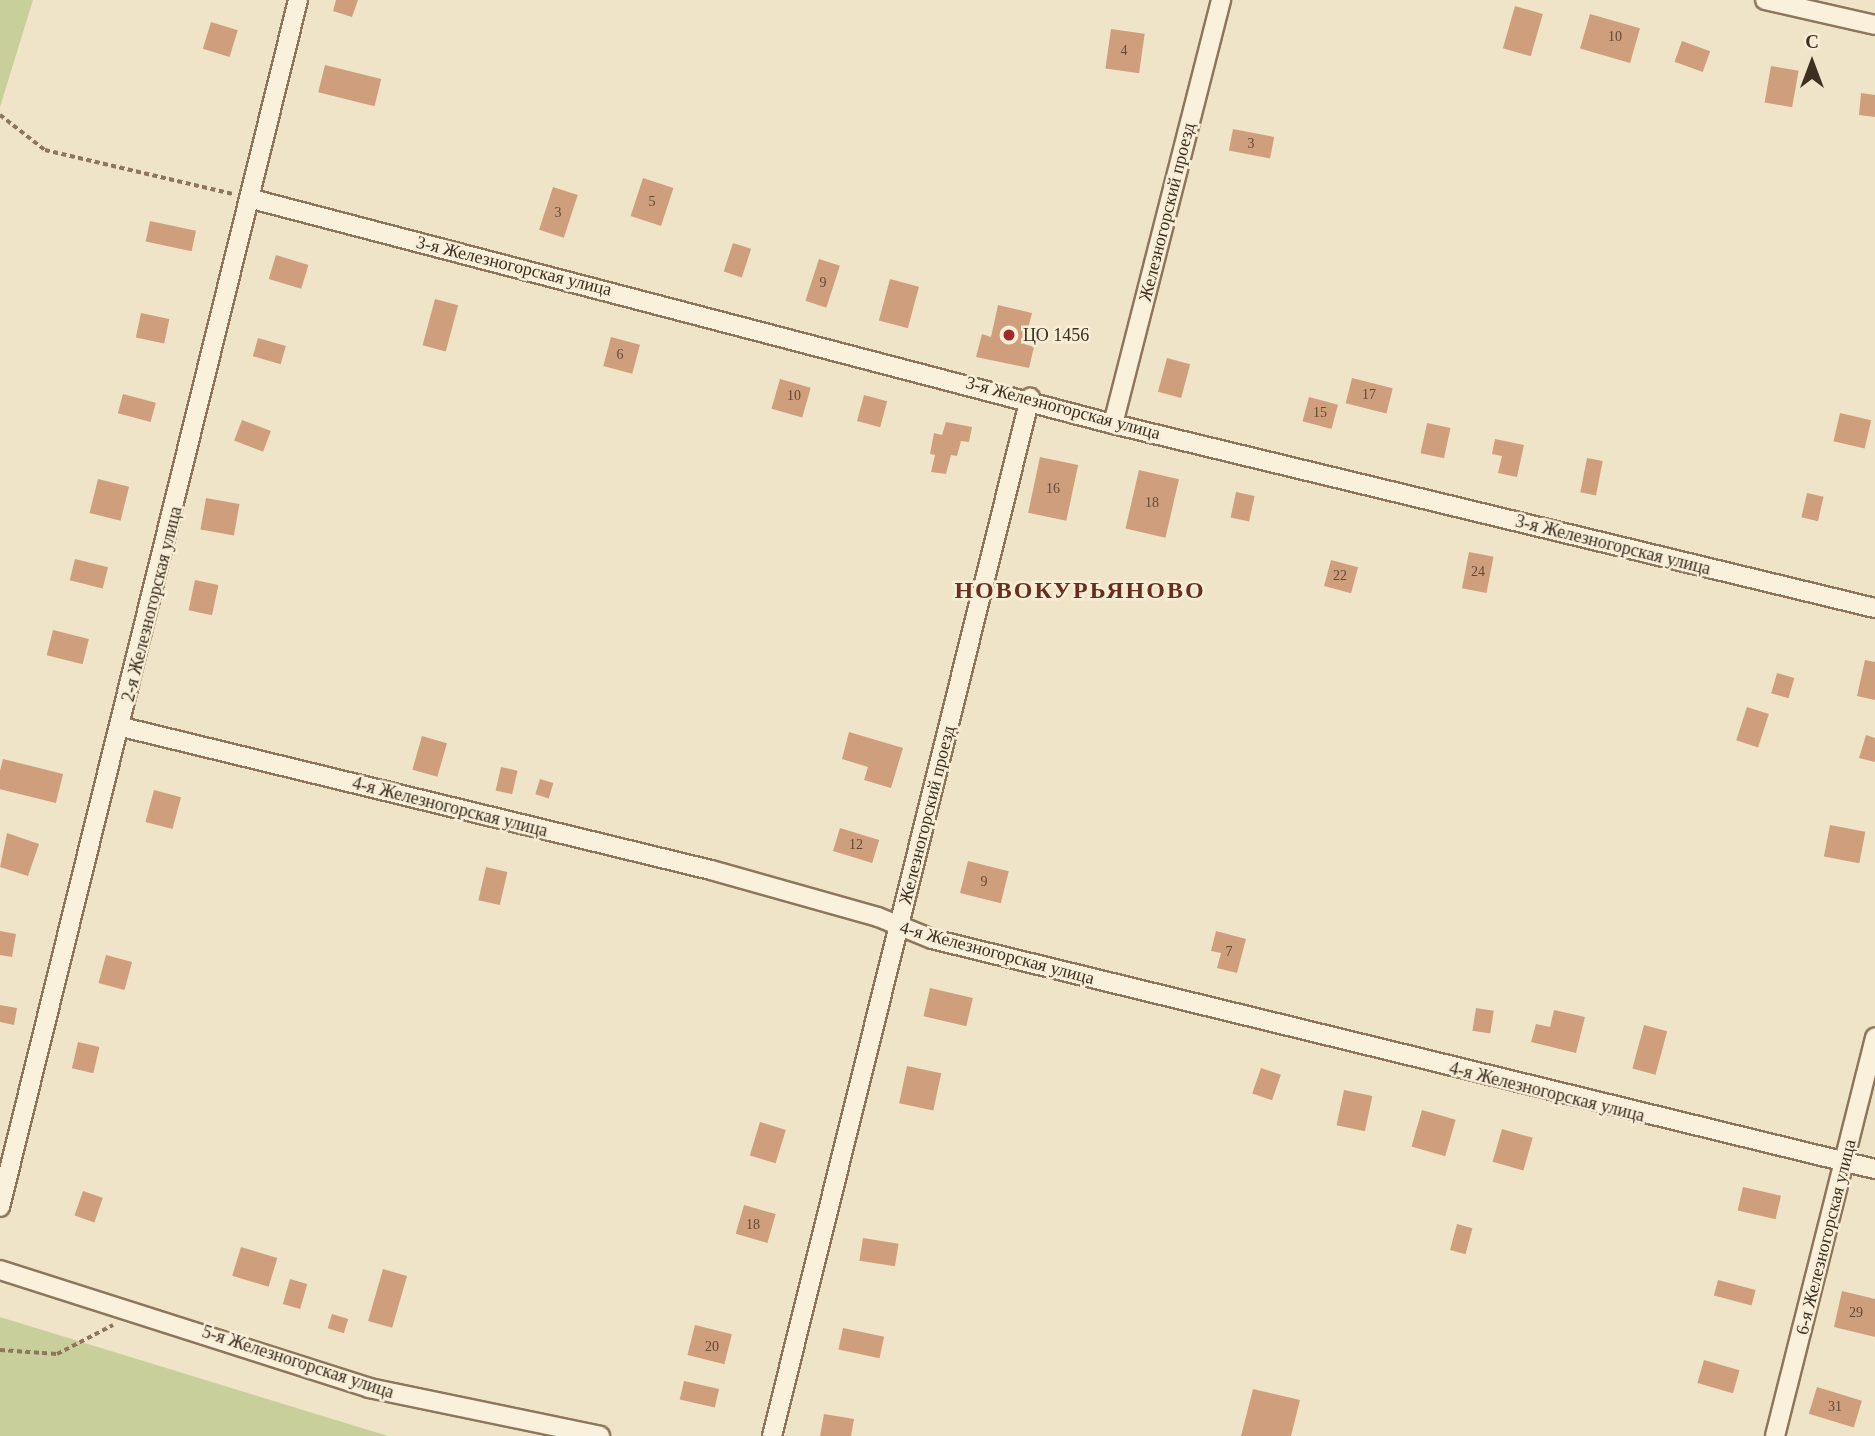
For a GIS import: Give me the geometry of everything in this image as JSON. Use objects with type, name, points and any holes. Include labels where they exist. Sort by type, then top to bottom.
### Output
[{"type":"street","name":"2-я Железногорская улица","points":[[0,1207],[253,199],[298,0]]},
{"type":"street","name":"Железногорский проезд","points":[[1113,424],[1221,0]]},
{"type":"street","points":[[1765,0],[1875,25]]},
{"type":"street","name":"3-я Железногорская улица","points":[[253,199],[1030,398],[1113,424],[1875,608]]},
{"type":"street","name":"Железногорский проезд","points":[[772,1436],[1030,398]]},
{"type":"street","name":"4-я Железногорская улица","points":[[122,727],[711,870],[900,928],[1844,1164],[1875,1169]]},
{"type":"street","name":"6-я Железногорская улица","points":[[1775,1436],[1875,1037]]},
{"type":"street","name":"5-я Железногорская улица","points":[[0,1270],[139,1310],[369,1388],[600,1436]]},
{"type":"path","points":[[0,115],[45,150],[253,199]]},
{"type":"path","points":[[0,1350],[57,1354],[139,1310]]},
{"type":"green space","points":[[0,0],[33,0],[0,107]]},
{"type":"green space","points":[[0,1317],[388,1436],[0,1436]]},
{"type":"building","points":[[336,0],[358,0],[352,17],[333,11]]},
{"type":"building","points":[[1515,6],[1543,14],[1531,56],[1503,48]]},
{"type":"building","points":[[1590,14],[1640,28],[1630,63],[1580,49]]},
{"type":"building","points":[[211,22],[238,30],[230,57],[203,49]]},
{"type":"building","points":[[1111,29],[1145,34],[1139,73],[1105,69]]},
{"type":"building","points":[[1682,41],[1710,51],[1703,72],[1674,62]]},
{"type":"building","points":[[325,65],[381,79],[375,106],[318,92]]},
{"type":"building","points":[[1771,66],[1799,71],[1792,107],[1765,102]]},
{"type":"building","points":[[1861,93],[1875,95],[1875,117],[1859,115]]},
{"type":"building","points":[[1233,129],[1274,137],[1270,159],[1229,151]]},
{"type":"building","points":[[643,178],[673,188],[661,226],[631,216]]},
{"type":"building","points":[[553,187],[578,195],[564,238],[539,230]]},
{"type":"building","points":[[150,221],[196,231],[192,251],[146,242]]},
{"type":"building","points":[[733,243],[751,249],[742,277],[724,272]]},
{"type":"building","points":[[276,255],[309,265],[301,289],[269,279]]},
{"type":"building","points":[[819,259],[840,266],[826,308],[805,301]]},
{"type":"building","points":[[890,279],[919,287],[908,328],[879,321]]},
{"type":"building","points":[[435,299],[458,305],[446,352],[423,345]]},
{"type":"building","name":"ЦО 1456","points":[[998,305],[1032,313],[1024,344],[1034,347],[1029,368],[976,357],[982,334],[991,337]]},
{"type":"building","points":[[141,313],[169,319],[164,343],[136,337]]},
{"type":"building","points":[[611,337],[640,345],[632,374],[603,366]]},
{"type":"building","points":[[258,338],[286,346],[281,364],[253,356]]},
{"type":"building","points":[[1167,358],[1190,364],[1181,398],[1158,392]]},
{"type":"building","points":[[1352,378],[1393,388],[1386,413],[1346,403]]},
{"type":"building","points":[[780,379],[811,388],[802,418],[771,409]]},
{"type":"building","points":[[123,394],[156,403],[151,422],[118,413]]},
{"type":"building","points":[[864,395],[887,401],[880,427],[857,421]]},
{"type":"building","points":[[1309,397],[1338,405],[1332,429],[1303,421]]},
{"type":"building","points":[[1840,413],[1871,420],[1865,448],[1833,441]]},
{"type":"building","points":[[242,420],[271,431],[263,452],[234,441]]},
{"type":"building","points":[[946,422],[972,427],[969,442],[961,441],[957,456],[951,455],[946,474],[931,472],[935,455],[930,454],[934,433],[942,435]]},
{"type":"building","points":[[1427,423],[1450,428],[1444,458],[1421,453]]},
{"type":"building","points":[[1495,439],[1524,445],[1517,477],[1498,473],[1502,456],[1492,454]]},
{"type":"building","points":[[1040,457],[1078,465],[1066,521],[1028,513]]},
{"type":"building","points":[[1587,458],[1603,461],[1596,495],[1580,492]]},
{"type":"building","points":[[1139,470],[1179,479],[1165,538],[1126,528]]},
{"type":"building","points":[[98,479],[129,487],[121,521],[90,513]]},
{"type":"building","points":[[1236,492],[1255,496],[1249,521],[1231,517]]},
{"type":"building","points":[[1807,493],[1824,497],[1818,521],[1801,517]]},
{"type":"building","points":[[206,498],[239,504],[234,535],[200,530]]},
{"type":"building","points":[[1469,552],[1494,557],[1486,593],[1462,588]]},
{"type":"building","points":[[75,559],[108,567],[103,589],[70,580]]},
{"type":"building","points":[[1331,560],[1358,567],[1351,593],[1324,586]]},
{"type":"building","points":[[195,580],[218,585],[212,615],[189,610]]},
{"type":"building","points":[[53,630],[89,639],[83,664],[47,655]]},
{"type":"building","points":[[1865,660],[1875,662],[1875,700],[1857,696]]},
{"type":"building","points":[[1777,673],[1794,678],[1789,698],[1771,693]]},
{"type":"building","points":[[1747,707],[1769,714],[1758,747],[1736,740]]},
{"type":"building","points":[[849,732],[903,748],[891,788],[864,780],[868,767],[842,759]]},
{"type":"building","points":[[1866,735],[1875,738],[1875,762],[1859,758]]},
{"type":"building","points":[[422,736],[447,743],[437,777],[412,770]]},
{"type":"building","points":[[3,759],[63,774],[56,803],[0,789]]},
{"type":"building","points":[[501,767],[518,771],[512,794],[496,790]]},
{"type":"building","points":[[540,779],[553,783],[549,798],[535,794]]},
{"type":"building","points":[[154,790],[181,797],[173,829],[145,822]]},
{"type":"building","points":[[1830,825],[1865,832],[1859,863],[1824,856]]},
{"type":"building","points":[[840,828],[879,840],[872,863],[833,851]]},
{"type":"building","points":[[7,833],[39,844],[28,876],[0,867]]},
{"type":"building","points":[[968,861],[1009,871],[1001,903],[960,893]]},
{"type":"building","points":[[486,867],[507,872],[500,905],[478,900]]},
{"type":"building","points":[[0,931],[16,934],[12,957],[0,955]]},
{"type":"building","points":[[1216,931],[1246,939],[1237,973],[1217,968],[1221,953],[1211,951]]},
{"type":"building","points":[[106,955],[132,962],[125,990],[98,983]]},
{"type":"building","points":[[930,988],[973,998],[966,1026],[923,1016]]},
{"type":"building","points":[[0,1005],[17,1008],[14,1025],[0,1022]]},
{"type":"building","points":[[1476,1008],[1494,1011],[1490,1034],[1472,1031]]},
{"type":"building","points":[[1554,1010],[1585,1017],[1576,1053],[1531,1042],[1536,1024],[1550,1027]]},
{"type":"building","points":[[1644,1025],[1667,1031],[1656,1075],[1632,1068]]},
{"type":"building","points":[[78,1042],[99,1047],[93,1073],[72,1068]]},
{"type":"building","points":[[907,1066],[941,1073],[933,1110],[899,1103]]},
{"type":"building","points":[[1261,1068],[1281,1075],[1272,1100],[1252,1094]]},
{"type":"building","points":[[1344,1090],[1372,1096],[1365,1131],[1337,1125]]},
{"type":"building","points":[[1422,1110],[1456,1120],[1445,1156],[1412,1147]]},
{"type":"building","points":[[760,1122],[786,1130],[776,1163],[750,1155]]},
{"type":"building","points":[[1502,1129],[1533,1138],[1523,1171],[1493,1162]]},
{"type":"building","points":[[1743,1187],[1781,1196],[1776,1219],[1738,1210]]},
{"type":"building","points":[[83,1191],[103,1198],[94,1222],[75,1216]]},
{"type":"building","points":[[744,1205],[776,1214],[767,1243],[736,1234]]},
{"type":"building","points":[[1457,1224],[1472,1228],[1465,1254],[1450,1250]]},
{"type":"building","points":[[863,1238],[899,1244],[895,1266],[859,1261]]},
{"type":"building","points":[[241,1247],[277,1258],[269,1287],[232,1276]]},
{"type":"building","points":[[383,1269],[407,1276],[392,1328],[368,1321]]},
{"type":"building","points":[[290,1279],[307,1284],[300,1309],[283,1304]]},
{"type":"building","points":[[1718,1280],[1756,1290],[1752,1306],[1714,1295]]},
{"type":"building","points":[[1842,1291],[1875,1299],[1875,1337],[1834,1327]]},
{"type":"building","points":[[332,1314],[348,1319],[344,1333],[328,1328]]},
{"type":"building","points":[[695,1325],[732,1334],[724,1364],[688,1355]]},
{"type":"building","points":[[843,1328],[884,1337],[880,1358],[838,1350]]},
{"type":"building","points":[[1704,1360],[1740,1370],[1733,1393],[1697,1383]]},
{"type":"building","points":[[684,1381],[719,1389],[715,1408],[680,1400]]},
{"type":"building","points":[[1817,1387],[1862,1401],[1854,1428],[1809,1414]]},
{"type":"building","points":[[1253,1389],[1300,1400],[1291,1436],[1241,1436]]},
{"type":"building","points":[[824,1414],[854,1419],[851,1436],[820,1436]]},
{"type":"place","name":"ЦО 1456","points":[[1009,335]]},
{"type":"district","name":"НОВОКУРЬЯНОВО","points":[[1080,591]]}]
